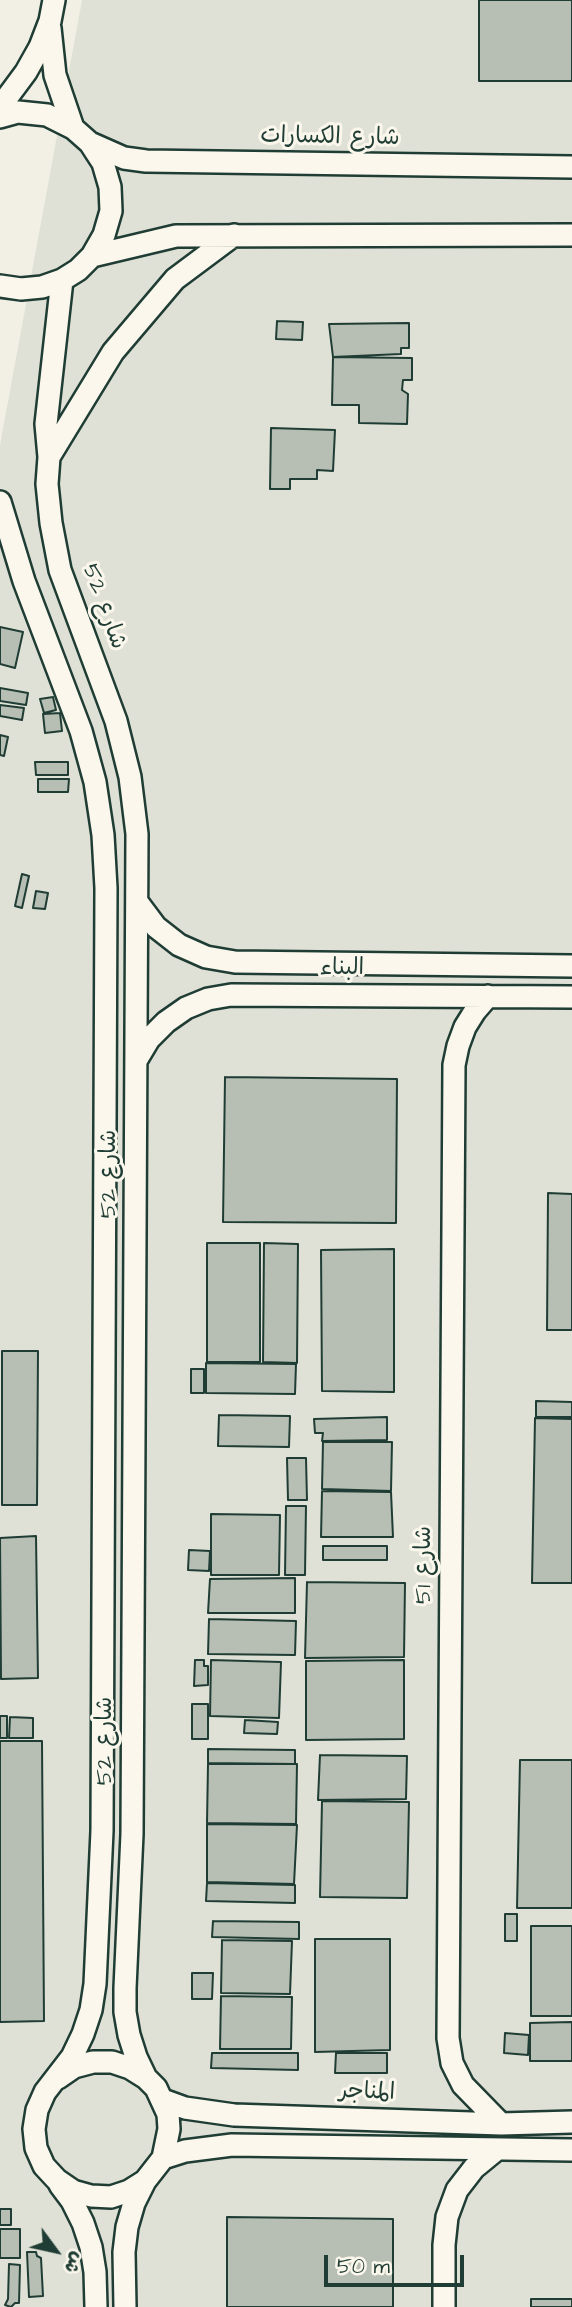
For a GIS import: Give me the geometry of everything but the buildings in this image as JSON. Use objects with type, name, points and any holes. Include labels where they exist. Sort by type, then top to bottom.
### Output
[{"type":"street","points":[[0,107],[26,72],[40,47],[52,10]]},
{"type":"street","points":[[52,10],[51,48],[55,75],[74,128]]},
{"type":"street","name":"شارع الكسارات","points":[[0,117],[18,112],[47,116],[74,128],[90,143],[103,163],[110,187],[111,211],[104,235],[92,256],[78,270],[62,280],[42,287],[21,289],[0,286]]},
{"type":"street","name":"شارع الكسارات","points":[[90,143],[124,158],[146,161],[572,167]]},
{"type":"street","points":[[49,457],[113,352],[175,279],[234,234]]},
{"type":"street","name":"شارع الكسارات","points":[[92,256],[176,236],[572,235]]},
{"type":"street","name":"شارع 52","points":[[62,280],[46,424],[49,497],[60,570],[116,721],[130,777],[137,834],[132,1834],[124,1988],[129,2035],[146,2078]]},
{"type":"street","name":"شارع 52","points":[[0,502],[24,581],[81,731],[95,782],[103,835],[106,888],[102,1831],[96,1984],[83,2034],[58,2078]]},
{"type":"street","name":"البناء","points":[[138,903],[156,927],[179,945],[206,957],[235,962],[572,966]]},
{"type":"street","name":"البناء","points":[[137,1059],[149,1039],[166,1022],[208,999],[231,995],[572,997]]},
{"type":"street","name":"شارع 51","points":[[488,996],[465,1027],[454,1065],[448,2038],[452,2063],[463,2085],[501,2124]]},
{"type":"street","points":[[96,2307],[95,2272],[83,2223],[72,2201],[44,2166],[34,2129],[37,2110],[45,2092],[58,2078],[74,2067],[93,2062],[112,2062],[130,2068],[146,2078],[163,2100],[168,2114],[169,2129],[163,2158],[145,2181],[134,2203],[127,2227],[124,2252],[125,2307]]},
{"type":"street","name":"المناجر","points":[[163,2100],[209,2113],[501,2124],[572,2122]]},
{"type":"street","points":[[163,2158],[185,2151],[232,2145],[572,2150]]},
{"type":"street","points":[[444,2307],[447,2217],[457,2190],[474,2168],[496,2150]]},
{"type":"street","points":[[57,2180],[73,2191],[91,2196],[111,2197],[129,2191],[145,2181]]},
{"type":"shaded area","points":[[82,0],[572,0],[572,2307],[0,2307],[0,445]]}]
